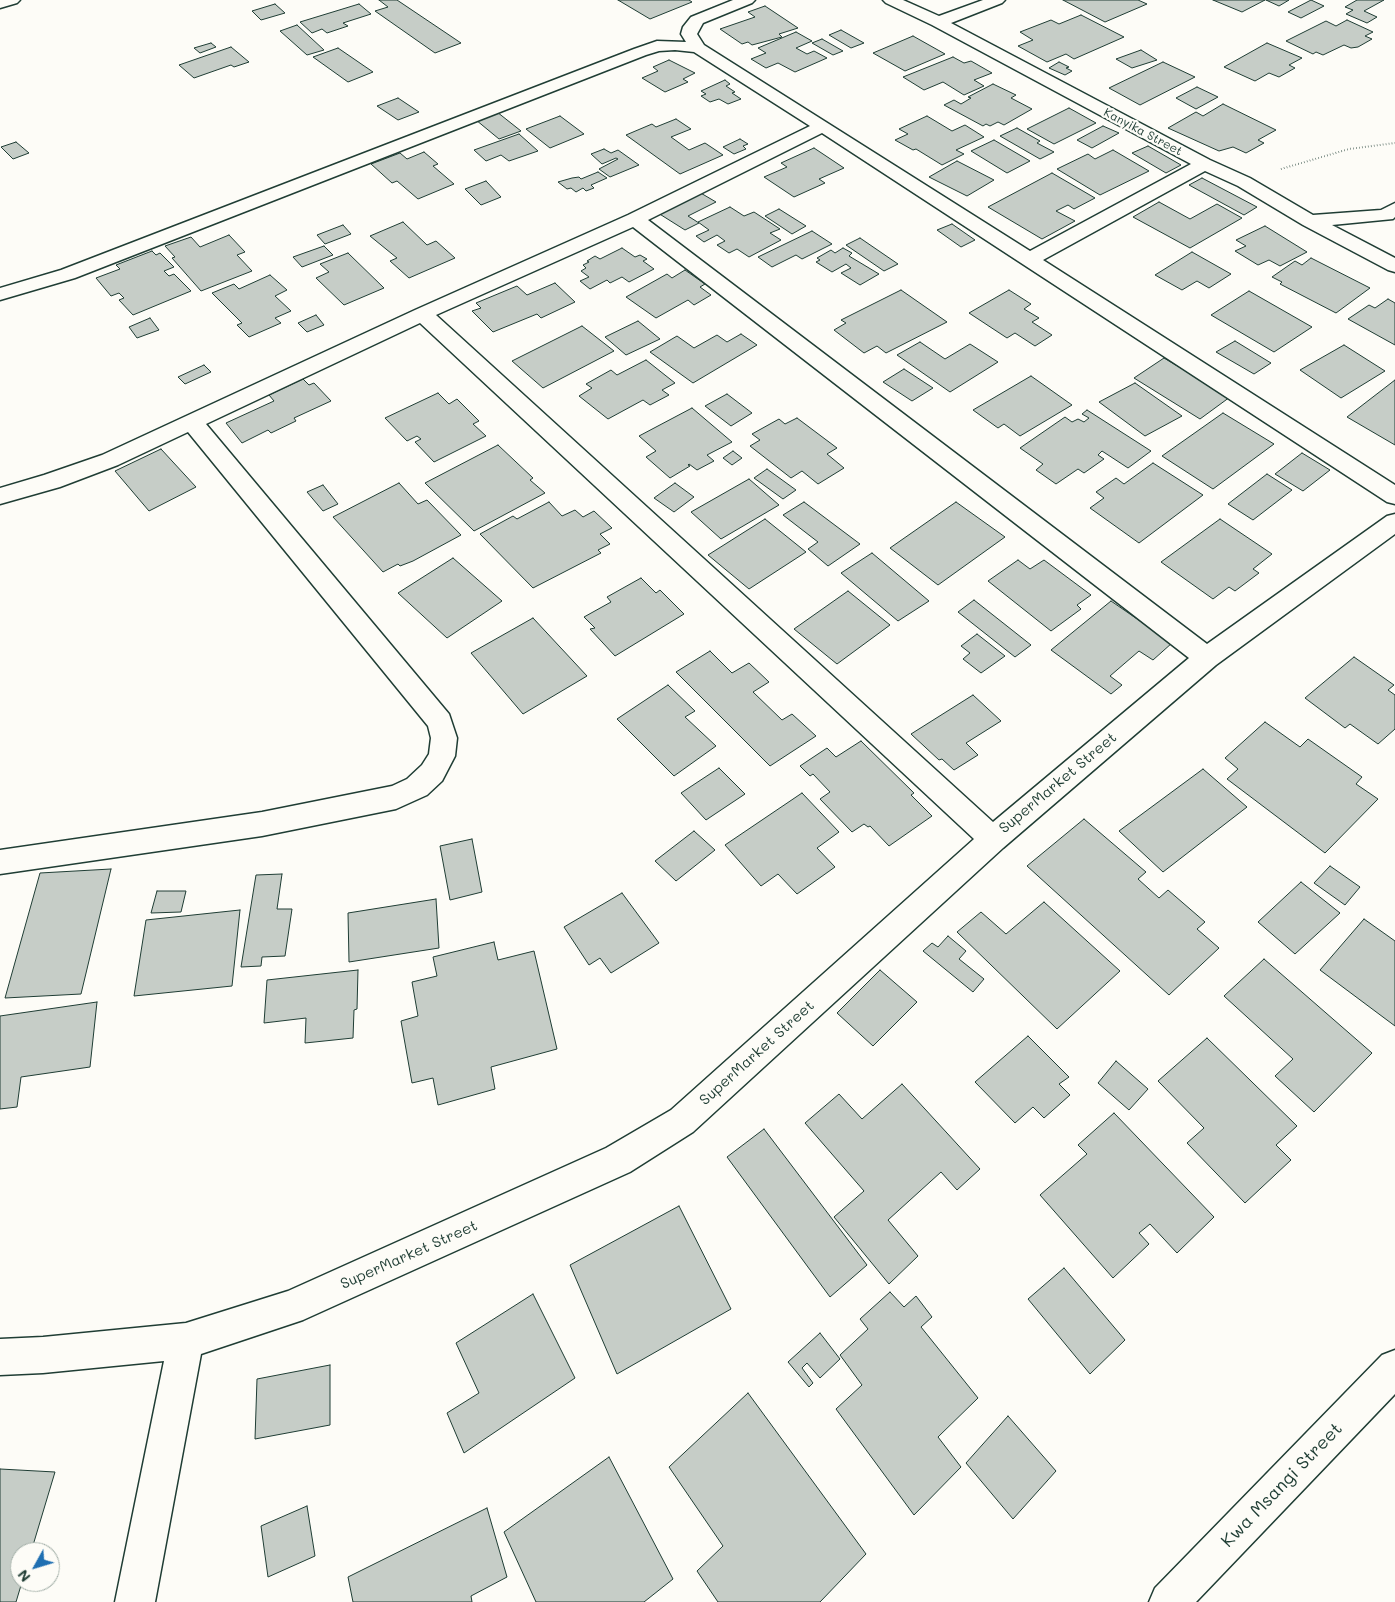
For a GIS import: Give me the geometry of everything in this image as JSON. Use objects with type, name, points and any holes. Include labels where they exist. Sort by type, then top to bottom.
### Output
[{"type":"street","points":[[0,3],[12,0]]},
{"type":"street","name":"Kanyika Street","points":[[891,0],[938,22],[1204,164],[1244,182],[1310,221],[1395,266]]},
{"type":"street","points":[[938,22],[997,0]]},
{"type":"street","points":[[698,48],[689,34],[691,27],[697,20],[736,2]]},
{"type":"street","points":[[0,294],[68,274],[648,49],[657,46],[675,45],[698,48],[1030,259],[1395,496]]},
{"type":"street","points":[[0,496],[52,481],[110,460],[422,314],[635,219],[823,126]]},
{"type":"street","points":[[1030,259],[1204,164]]},
{"type":"street","points":[[1310,221],[1386,214],[1395,209]]},
{"type":"street","points":[[635,219],[1207,658]]},
{"type":"street","points":[[422,314],[993,838]]},
{"type":"street","points":[[0,862],[262,824],[396,797],[417,787],[432,773],[442,756],[444,738],[440,722],[191,421]]},
{"type":"street","name":"SuperMarket Street","points":[[0,1356],[43,1355],[186,1341],[291,1308],[618,1160],[682,1121],[993,838],[1207,658],[1395,522]]},
{"type":"street","points":[[136,1602],[186,1341]]},
{"type":"street","name":"Kwa Msangi Street","points":[[1169,1602],[1395,1368]]},
{"type":"path","points":[[1244,182],[1305,160],[1340,151],[1395,143]]},
{"type":"building","points":[[379,0],[397,0],[461,43],[435,53],[375,11],[388,7]]},
{"type":"building","points":[[618,0],[689,0],[692,2],[650,19]]},
{"type":"building","points":[[1063,0],[1138,0],[1147,4],[1105,22]]},
{"type":"building","points":[[1213,0],[1265,0],[1242,12]]},
{"type":"building","points":[[1266,0],[1289,0],[1279,6]]},
{"type":"building","points":[[1311,0],[1324,6],[1301,18],[1288,12]]},
{"type":"building","points":[[1357,0],[1384,0],[1364,11],[1377,17],[1367,23],[1346,14],[1353,10],[1345,7]]},
{"type":"building","points":[[275,4],[285,13],[261,20],[252,11]]},
{"type":"building","points":[[359,4],[371,14],[343,23],[348,26],[327,33],[322,29],[312,33],[300,22]]},
{"type":"building","points":[[765,6],[798,28],[779,34],[782,37],[752,45],[748,42],[742,44],[720,29],[755,17],[748,12]]},
{"type":"building","points":[[1081,15],[1124,37],[1074,59],[1066,54],[1047,62],[1018,46],[1033,40],[1020,32],[1051,20],[1059,24]]},
{"type":"building","points":[[1347,20],[1373,32],[1365,36],[1372,39],[1358,47],[1351,48],[1344,45],[1323,55],[1316,52],[1313,54],[1286,41],[1326,21],[1336,26]]},
{"type":"building","points":[[297,25],[324,50],[307,55],[280,31]]},
{"type":"building","points":[[841,30],[864,43],[851,48],[829,35]]},
{"type":"building","points":[[796,32],[812,41],[796,48],[807,54],[814,51],[827,58],[795,72],[778,63],[766,68],[751,59],[766,53],[758,48]]},
{"type":"building","points":[[913,36],[945,54],[905,71],[873,53]]},
{"type":"building","points":[[822,39],[843,51],[833,55],[812,43]]},
{"type":"building","points":[[211,43],[216,47],[200,53],[194,48]]},
{"type":"building","points":[[1267,43],[1302,58],[1289,65],[1295,68],[1279,77],[1269,73],[1255,81],[1224,67]]},
{"type":"building","points":[[231,47],[249,62],[234,67],[231,65],[194,78],[179,65]]},
{"type":"building","points":[[338,48],[373,72],[348,82],[313,57]]},
{"type":"building","points":[[1141,50],[1157,60],[1132,68],[1116,59]]},
{"type":"building","points":[[953,57],[964,63],[971,61],[992,73],[974,80],[984,86],[964,95],[943,82],[924,90],[903,77]]},
{"type":"building","points":[[669,60],[695,73],[683,79],[688,82],[665,92],[642,78],[658,71],[653,67]]},
{"type":"building","points":[[1059,62],[1069,67],[1066,68],[1072,71],[1065,75],[1049,68]]},
{"type":"building","points":[[1163,62],[1195,77],[1140,105],[1109,88]]},
{"type":"building","points":[[725,80],[730,84],[726,86],[741,99],[728,104],[719,99],[710,102],[701,96],[706,94],[701,91]]},
{"type":"building","points":[[993,84],[1016,95],[1011,98],[1032,109],[1004,125],[998,122],[990,126],[986,124],[983,126],[944,105],[954,100],[961,104],[971,98],[968,97]]},
{"type":"building","points":[[1197,87],[1218,97],[1196,109],[1176,98]]},
{"type":"building","points":[[398,98],[419,112],[398,120],[377,106]]},
{"type":"building","points":[[1223,104],[1276,130],[1258,140],[1264,143],[1246,153],[1233,147],[1219,151],[1168,128],[1196,112],[1203,116]]},
{"type":"building","points":[[1069,108],[1096,123],[1054,144],[1027,129]]},
{"type":"building","points":[[497,112],[521,131],[499,139],[476,120]]},
{"type":"building","points":[[560,116],[584,134],[550,148],[526,129]]},
{"type":"building","points":[[927,116],[952,131],[965,125],[984,137],[956,150],[964,154],[942,165],[916,149],[913,150],[895,140],[908,134],[899,129]]},
{"type":"building","points":[[676,119],[691,129],[671,137],[689,150],[705,143],[723,155],[680,174],[626,135],[652,124],[656,127]]},
{"type":"building","points":[[1103,126],[1119,133],[1092,148],[1077,140]]},
{"type":"building","points":[[1017,128],[1040,141],[1037,143],[1054,152],[1040,159],[1000,136]]},
{"type":"building","points":[[519,134],[538,151],[509,161],[501,155],[486,161],[474,150]]},
{"type":"building","points":[[740,139],[748,144],[743,146],[746,149],[734,154],[723,147]]},
{"type":"building","points":[[994,140],[1030,161],[1007,173],[971,151]]},
{"type":"building","points":[[16,142],[29,153],[13,159],[1,147]]},
{"type":"building","points":[[1148,146],[1181,165],[1166,173],[1132,153]]},
{"type":"building","points":[[814,148],[844,168],[819,179],[825,183],[794,197],[764,177],[787,167],[781,163]]},
{"type":"building","points":[[604,149],[611,153],[618,150],[639,165],[610,177],[599,169],[618,159],[616,158],[602,164],[591,154]]},
{"type":"building","points":[[1113,150],[1149,171],[1100,195],[1057,169],[1088,154],[1095,159]]},
{"type":"building","points":[[424,152],[438,164],[433,166],[454,184],[418,199],[397,181],[392,183],[371,164],[400,153],[407,159]]},
{"type":"building","points":[[957,161],[994,180],[967,196],[929,177]]},
{"type":"building","points":[[598,172],[607,178],[591,185],[594,188],[586,191],[583,188],[576,192],[571,188],[567,189],[558,182],[579,177],[581,179]]},
{"type":"building","points":[[1052,173],[1095,198],[1074,209],[1068,205],[1056,211],[1075,221],[1042,239],[988,207]]},
{"type":"building","points":[[1202,178],[1257,207],[1244,215],[1189,185]]},
{"type":"building","points":[[486,181],[501,197],[481,205],[465,189]]},
{"type":"building","points":[[699,192],[716,202],[688,216],[699,223],[685,230],[658,213]]},
{"type":"building","points":[[1159,202],[1190,219],[1217,204],[1242,218],[1190,248],[1133,217]]},
{"type":"building","points":[[730,207],[744,216],[754,212],[780,229],[770,233],[781,240],[749,257],[737,249],[729,253],[717,245],[725,241],[717,235],[704,242],[696,236],[709,230],[698,222]]},
{"type":"building","points":[[779,209],[806,226],[792,234],[765,216]]},
{"type":"building","points":[[403,222],[427,245],[436,241],[455,258],[409,278],[390,261],[397,258],[370,236]]},
{"type":"building","points":[[952,224],[975,240],[961,247],[937,230]]},
{"type":"building","points":[[343,225],[351,234],[325,244],[317,235]]},
{"type":"building","points":[[1265,226],[1307,252],[1280,266],[1269,260],[1258,265],[1235,251],[1246,246],[1236,240]]},
{"type":"building","points":[[812,231],[832,244],[802,259],[796,255],[772,267],[758,257]]},
{"type":"building","points":[[229,235],[245,252],[237,255],[252,271],[201,291],[172,258],[175,257],[165,246],[191,237],[200,247]]},
{"type":"building","points":[[860,238],[898,264],[884,271],[846,245]]},
{"type":"building","points":[[324,246],[333,255],[302,267],[293,257]]},
{"type":"building","points":[[622,248],[635,257],[640,255],[647,259],[643,261],[654,269],[629,282],[622,277],[610,283],[607,280],[590,289],[580,281],[589,277],[581,271],[586,268],[583,265],[589,262],[587,261],[595,256],[600,259]]},
{"type":"building","points":[[843,248],[852,253],[849,256],[879,274],[860,285],[841,273],[851,268],[846,264],[832,272],[816,262],[820,260],[817,258],[831,250],[835,253]]},
{"type":"building","points":[[152,251],[156,255],[160,253],[174,267],[164,271],[169,276],[174,274],[191,291],[133,315],[119,300],[124,298],[119,293],[111,296],[96,278],[120,269],[116,265]]},
{"type":"building","points":[[1192,252],[1231,274],[1209,288],[1197,281],[1182,290],[1155,275]]},
{"type":"building","points":[[348,253],[384,288],[344,305],[316,278],[329,272],[320,264]]},
{"type":"building","points":[[1311,258],[1370,288],[1336,313],[1280,284],[1282,282],[1272,277],[1295,261],[1302,265]]},
{"type":"building","points":[[685,270],[705,284],[700,287],[711,295],[694,305],[688,300],[656,318],[626,297],[667,274],[672,278]]},
{"type":"building","points":[[270,275],[287,290],[275,296],[291,311],[275,318],[281,323],[249,337],[237,325],[242,323],[212,293],[234,284],[239,289]]},
{"type":"building","points":[[555,283],[575,302],[541,318],[537,314],[493,332],[472,311],[481,308],[476,303],[517,286],[527,295]]},
{"type":"building","points":[[901,290],[947,322],[886,353],[877,346],[864,353],[834,330],[846,323],[841,320]]},
{"type":"building","points":[[1009,290],[1031,304],[1024,309],[1039,318],[1032,322],[1052,335],[1035,346],[1015,333],[1007,338],[969,313]]},
{"type":"building","points":[[1249,291],[1312,327],[1274,352],[1211,315]]},
{"type":"building","points":[[1388,299],[1395,303],[1395,345],[1348,319],[1369,305],[1375,308]]},
{"type":"building","points":[[316,315],[324,325],[307,332],[298,323]]},
{"type":"building","points":[[150,318],[159,330],[137,338],[129,327]]},
{"type":"building","points":[[638,321],[660,339],[626,355],[605,337]]},
{"type":"building","points":[[582,326],[614,351],[543,388],[512,361]]},
{"type":"building","points":[[741,334],[757,345],[693,383],[650,352],[677,336],[694,348],[717,335],[727,342]]},
{"type":"building","points":[[1235,341],[1271,363],[1254,374],[1216,352]]},
{"type":"building","points":[[920,342],[945,359],[970,344],[998,362],[950,392],[897,355]]},
{"type":"building","points":[[1344,345],[1385,371],[1341,398],[1300,370]]},
{"type":"building","points":[[1164,358],[1230,397],[1200,419],[1134,378]]},
{"type":"building","points":[[646,360],[675,383],[662,390],[669,395],[650,405],[643,400],[608,419],[579,396],[592,388],[586,384],[611,370],[617,375]]},
{"type":"building","points":[[204,365],[211,372],[185,384],[178,377]]},
{"type":"building","points":[[904,369],[933,388],[912,401],[883,382]]},
{"type":"building","points":[[1031,376],[1072,405],[1020,436],[1004,424],[998,428],[973,410]]},
{"type":"building","points":[[303,379],[309,385],[314,383],[331,401],[294,418],[296,421],[271,433],[268,430],[242,443],[226,423],[274,401],[269,395]]},
{"type":"building","points":[[1395,380],[1395,445],[1347,417]]},
{"type":"building","points":[[1135,383],[1182,416],[1145,436],[1099,402]]},
{"type":"building","points":[[438,393],[449,404],[457,399],[479,421],[473,424],[486,436],[434,462],[415,442],[421,439],[417,436],[407,441],[385,418]]},
{"type":"building","points":[[727,394],[752,413],[731,426],[705,406]]},
{"type":"building","points":[[692,408],[732,442],[707,455],[714,461],[697,470],[689,464],[690,466],[670,478],[646,457],[656,451],[639,436]]},
{"type":"building","points":[[1087,410],[1151,451],[1128,468],[1102,451],[1098,455],[1104,459],[1084,473],[1078,469],[1056,484],[1036,470],[1043,464],[1020,448],[1065,417],[1072,422],[1078,419],[1084,422],[1089,418],[1082,414]]},
{"type":"building","points":[[1223,413],[1274,444],[1213,489],[1162,456]]},
{"type":"building","points":[[797,418],[837,448],[827,454],[844,468],[818,484],[802,471],[791,478],[750,446],[760,440],[752,434],[779,419],[785,424]]},
{"type":"building","points":[[498,445],[533,478],[530,480],[545,493],[474,531],[425,483]]},
{"type":"building","points":[[161,449],[196,487],[149,511],[115,471]]},
{"type":"building","points":[[733,451],[742,458],[732,465],[723,458]]},
{"type":"building","points":[[1302,453],[1330,470],[1303,491],[1275,474]]},
{"type":"building","points":[[1153,463],[1203,495],[1139,543],[1090,508],[1104,498],[1096,492],[1116,478],[1124,484]]},
{"type":"building","points":[[767,469],[796,490],[783,499],[754,478]]},
{"type":"building","points":[[1267,474],[1292,490],[1253,520],[1228,504]]},
{"type":"building","points":[[749,479],[779,505],[721,539],[691,512]]},
{"type":"building","points":[[399,483],[418,504],[427,500],[461,535],[413,561],[400,566],[398,564],[383,572],[333,517]]},
{"type":"building","points":[[675,483],[694,497],[674,512],[654,498]]},
{"type":"building","points":[[323,485],[338,504],[323,511],[307,492]]},
{"type":"building","points":[[549,502],[562,516],[575,510],[583,517],[594,511],[612,528],[600,534],[610,544],[598,550],[601,553],[533,588],[480,534],[513,516],[517,519]]},
{"type":"building","points":[[804,502],[860,544],[828,566],[808,549],[818,542],[783,515]]},
{"type":"building","points":[[956,502],[1005,537],[938,585],[890,548]]},
{"type":"building","points":[[765,519],[806,552],[749,589],[708,555]]},
{"type":"building","points":[[1220,519],[1272,554],[1253,569],[1259,573],[1235,591],[1229,587],[1213,599],[1161,562]]},
{"type":"building","points":[[872,553],[929,601],[898,621],[841,573]]},
{"type":"building","points":[[453,558],[502,601],[447,638],[398,593]]},
{"type":"building","points":[[1018,560],[1030,569],[1044,560],[1091,595],[1077,605],[1081,609],[1051,631],[988,581]]},
{"type":"building","points":[[641,578],[656,593],[660,590],[684,614],[615,656],[590,629],[595,628],[584,617],[611,602],[607,597]]},
{"type":"building","points":[[848,591],[890,625],[837,664],[794,629]]},
{"type":"building","points":[[974,600],[1031,645],[1015,657],[958,612]]},
{"type":"building","points":[[1111,601],[1172,643],[1153,660],[1139,651],[1110,676],[1122,685],[1111,694],[1051,650]]},
{"type":"building","points":[[533,618],[587,676],[523,714],[471,653]]},
{"type":"building","points":[[977,634],[1005,656],[981,673],[963,659],[970,653],[961,646]]},
{"type":"building","points":[[710,651],[732,673],[749,663],[769,682],[753,692],[782,720],[792,714],[816,736],[770,766],[676,672]]},
{"type":"building","points":[[1354,657],[1394,685],[1388,690],[1395,695],[1395,729],[1378,744],[1350,724],[1345,728],[1305,698]]},
{"type":"building","points":[[668,685],[695,711],[685,717],[716,746],[674,776],[617,719]]},
{"type":"building","points":[[973,695],[1001,721],[966,743],[978,755],[954,770],[942,759],[939,760],[911,734]]},
{"type":"building","points":[[1265,722],[1300,747],[1308,739],[1362,777],[1356,784],[1378,799],[1325,853],[1227,779],[1238,769],[1225,758]]},
{"type":"building","points":[[861,741],[914,793],[911,795],[932,816],[889,846],[870,826],[868,827],[864,824],[852,832],[820,799],[830,792],[813,774],[810,776],[800,766],[827,748],[836,757]]},
{"type":"building","points":[[719,768],[745,794],[706,820],[681,793]]},
{"type":"building","points":[[1203,769],[1247,807],[1163,872],[1119,831]]},
{"type":"building","points":[[802,793],[839,832],[817,848],[835,867],[797,894],[778,874],[761,886],[725,845]]},
{"type":"building","points":[[1084,819],[1146,872],[1138,879],[1159,898],[1168,890],[1205,922],[1197,929],[1219,948],[1169,995],[1027,866]]},
{"type":"building","points":[[694,831],[715,850],[676,881],[655,861]]},
{"type":"building","points":[[472,839],[482,892],[450,900],[440,846]]},
{"type":"building","points":[[1330,866],[1360,887],[1345,905],[1314,883]]},
{"type":"building","points":[[111,869],[81,994],[5,998],[40,873]]},
{"type":"building","points":[[282,874],[277,909],[292,909],[285,956],[262,957],[261,966],[241,967],[256,875]]},
{"type":"building","points":[[1301,882],[1340,913],[1295,954],[1258,922]]},
{"type":"building","points":[[157,891],[186,891],[181,912],[151,913]]},
{"type":"building","points":[[622,893],[659,943],[611,973],[600,958],[589,965],[564,927]]},
{"type":"building","points":[[436,899],[439,948],[349,962],[348,913]]},
{"type":"building","points":[[1044,902],[1120,971],[1057,1029],[957,932],[981,912],[1006,934]]},
{"type":"building","points":[[240,910],[232,986],[134,996],[146,920]]},
{"type":"building","points":[[1364,919],[1395,941],[1395,1026],[1320,970]]},
{"type":"building","points":[[948,936],[966,951],[959,959],[984,979],[973,992],[923,951],[932,943],[938,947]]},
{"type":"building","points":[[494,942],[498,960],[534,951],[557,1049],[491,1067],[495,1089],[438,1105],[433,1078],[412,1083],[401,1021],[418,1016],[412,982],[437,976],[433,957]]},
{"type":"building","points":[[1264,959],[1372,1053],[1314,1112],[1275,1076],[1293,1059],[1224,996]]},
{"type":"building","points":[[358,970],[357,1009],[354,1010],[353,1038],[305,1043],[306,1018],[264,1023],[267,980]]},
{"type":"building","points":[[880,970],[917,1002],[873,1046],[837,1013]]},
{"type":"building","points":[[97,1002],[90,1067],[21,1077],[17,1107],[0,1109],[0,1016]]},
{"type":"building","points":[[1028,1036],[1069,1077],[1059,1084],[1070,1095],[1044,1118],[1033,1107],[1015,1123],[975,1082]]},
{"type":"building","points":[[1207,1038],[1297,1126],[1276,1145],[1291,1160],[1245,1203],[1187,1143],[1204,1128],[1158,1081]]},
{"type":"building","points":[[1116,1061],[1148,1089],[1129,1110],[1098,1083]]},
{"type":"building","points":[[902,1084],[980,1169],[957,1190],[941,1172],[888,1220],[918,1256],[889,1284],[834,1217],[864,1191],[805,1123],[839,1094],[862,1119]]},
{"type":"building","points":[[1114,1113],[1214,1217],[1177,1253],[1150,1224],[1139,1233],[1149,1244],[1113,1278],[1040,1195],[1087,1154],[1078,1145]]},
{"type":"building","points":[[764,1129],[867,1265],[830,1297],[727,1157]]},
{"type":"building","points":[[679,1206],[731,1309],[617,1374],[570,1265]]},
{"type":"building","points":[[1064,1268],[1125,1340],[1090,1374],[1028,1299]]},
{"type":"building","points":[[890,1292],[904,1307],[916,1296],[932,1317],[921,1327],[978,1398],[938,1437],[961,1467],[914,1515],[836,1409],[862,1385],[840,1355],[868,1329],[860,1319]]},
{"type":"building","points":[[533,1294],[575,1378],[464,1453],[447,1413],[479,1393],[456,1343]]},
{"type":"building","points":[[820,1333],[840,1359],[820,1378],[807,1363],[802,1368],[813,1383],[809,1387],[788,1362]]},
{"type":"building","points":[[330,1365],[330,1425],[255,1439],[257,1379]]},
{"type":"building","points":[[748,1393],[866,1554],[820,1602],[718,1602],[697,1571],[723,1546],[669,1467]]},
{"type":"building","points":[[1008,1416],[1056,1471],[1013,1519],[966,1463]]},
{"type":"building","points":[[609,1457],[673,1579],[644,1602],[536,1602],[504,1532]]},
{"type":"building","points":[[0,1469],[55,1472],[34,1542],[10,1542],[10,1592],[19,1592],[16,1602],[0,1602]]},
{"type":"building","points":[[307,1506],[315,1556],[268,1577],[261,1526]]},
{"type":"building","points":[[487,1508],[507,1577],[471,1596],[472,1602],[353,1602],[348,1577]]}]
